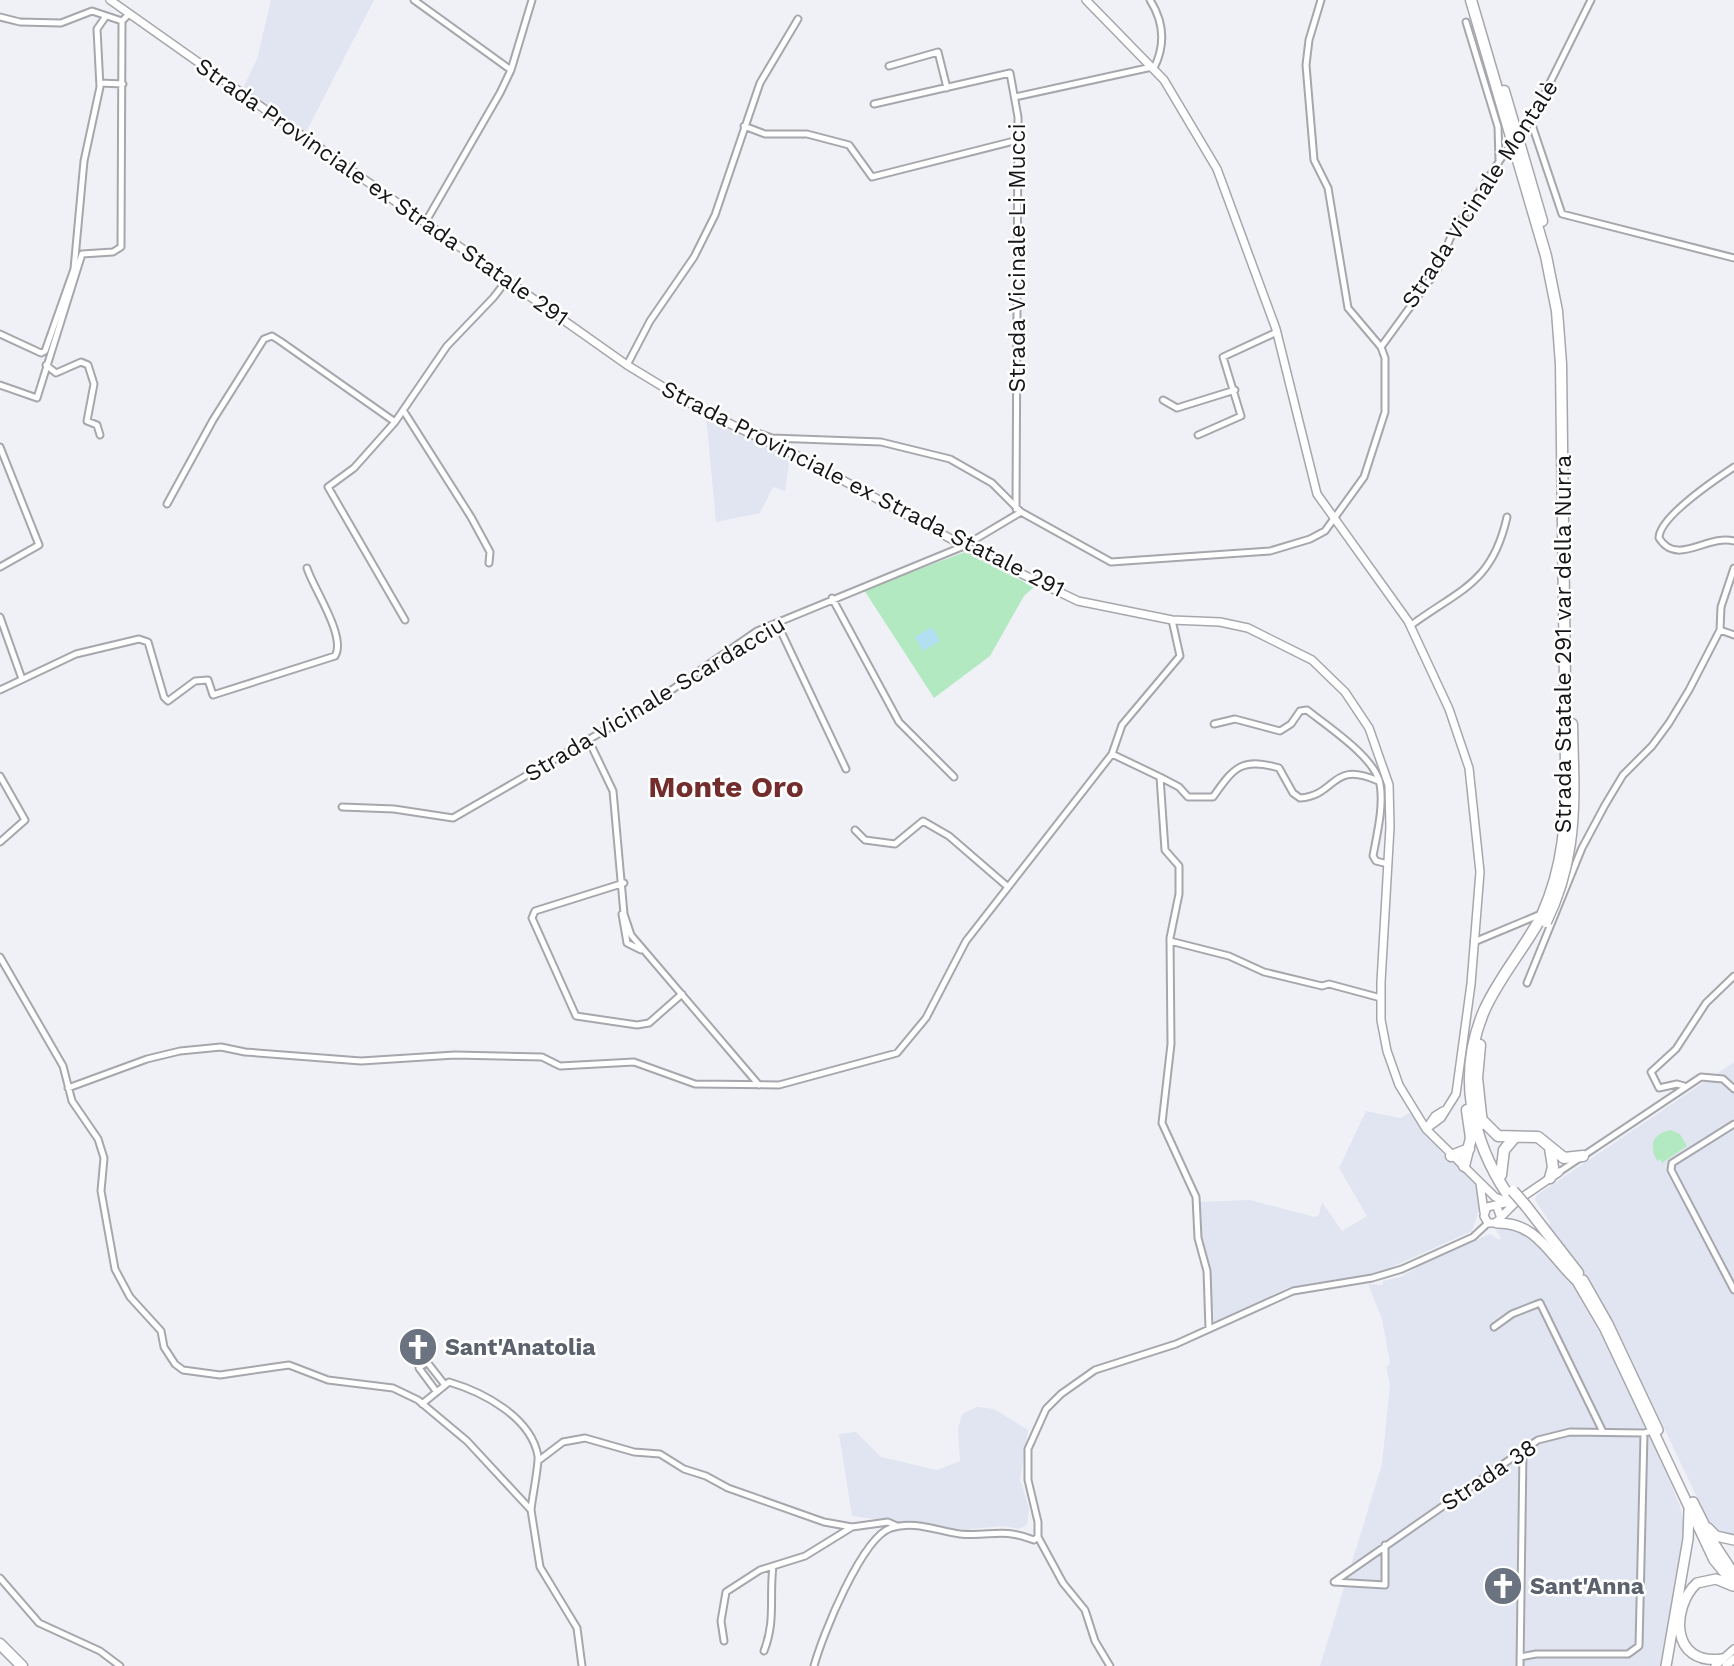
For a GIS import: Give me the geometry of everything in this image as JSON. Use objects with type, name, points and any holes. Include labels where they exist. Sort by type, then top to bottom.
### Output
[{"type":"highway","name":"Strada Statale 291 var della Nurra","points":[[1471,0],[1546,256],[1563,335]]},
{"type":"highway","name":"Strada Statale 291 var della Nurra","points":[[1478,0],[1553,259],[1564,364],[1570,765],[1562,856],[1543,921],[1488,1019],[1481,1041],[1477,1078],[1480,1119],[1486,1143],[1515,1201]]},
{"type":"highway","name":"Strada Statale 291 var della Nurra","points":[[1543,921],[1485,1010],[1474,1045],[1469,1089],[1480,1145],[1515,1201],[1576,1276]]},
{"type":"highway","points":[[1464,1166],[1469,1149],[1469,1089]]},
{"type":"highway","points":[[1480,1119],[1498,1136],[1538,1137],[1564,1158],[1583,1156]]},
{"type":"highway","points":[[1502,1175],[1504,1150],[1515,1137]]},
{"type":"highway","points":[[1451,1156],[1469,1149]]},
{"type":"highway","points":[[1553,1151],[1554,1175]]},
{"type":"highway","points":[[0,1644],[22,1666]]},
{"type":"highway","points":[[0,1653],[13,1666]]},
{"type":"main road","points":[[1496,1220],[1521,1225],[1532,1231],[1576,1276]]},
{"type":"main road","name":"Strada Statale 291 var della Nurra","points":[[1576,1276],[1605,1329],[1648,1432],[1714,1559],[1734,1586]]},
{"type":"main road","name":"Strada Statale 291 var della Nurra","points":[[1576,1276],[1608,1324],[1702,1522],[1734,1574]]},
{"type":"main road","points":[[1666,1666],[1688,1539],[1689,1508]]},
{"type":"main road","points":[[1702,1522],[1716,1536],[1734,1540]]},
{"type":"main road","points":[[1721,1664],[1695,1663],[1686,1653],[1679,1635],[1689,1591],[1708,1578],[1716,1578],[1734,1586]]},
{"type":"street","name":"Strada Provinciale ex Strada Statale 291","points":[[110,0],[627,365],[727,423],[800,457],[964,546],[1078,601],[1172,620],[1220,622],[1248,628],[1312,660],[1345,692],[1369,728],[1389,785],[1381,998],[1387,1051],[1410,1107],[1440,1146],[1488,1191],[1496,1207],[1496,1220]]},
{"type":"street","points":[[414,0],[511,70]]},
{"type":"street","points":[[425,223],[511,70],[532,0]]},
{"type":"street","points":[[1086,0],[1154,67],[1189,118],[1217,169],[1264,288],[1317,494],[1410,625],[1449,709],[1469,768],[1480,847],[1474,942],[1458,1085],[1447,1109],[1426,1129]]},
{"type":"street","points":[[1015,97],[1154,67],[1161,55],[1161,16],[1150,0]]},
{"type":"street","points":[[727,423],[772,438],[881,442],[950,459],[992,483],[1018,510],[1111,562],[1270,551],[1310,540],[1325,531],[1364,477],[1385,412],[1385,358],[1381,346],[1348,308],[1328,188],[1314,159],[1306,65],[1309,40],[1321,0]]},
{"type":"street","name":"Strada Vicinale Montalè","points":[[1381,346],[1437,270],[1452,234],[1500,159],[1529,124],[1591,0]]},
{"type":"street","points":[[0,17],[20,22],[61,23],[82,12],[92,11],[122,21]]},
{"type":"street","points":[[0,385],[37,398],[82,254],[113,252],[121,247],[119,179],[123,84],[122,21],[129,14]]},
{"type":"street","points":[[0,334],[41,353],[45,351],[74,269],[83,161],[100,83],[97,29],[106,16]]},
{"type":"street","points":[[627,365],[650,321],[694,257],[716,212],[760,83],[798,19]]},
{"type":"street","points":[[1466,22],[1498,127],[1500,159]]},
{"type":"street","points":[[889,66],[938,52],[947,88]]},
{"type":"street","name":"Strada Vicinale Li Mucci","points":[[874,104],[1010,73],[1015,97],[1018,140],[1018,510]]},
{"type":"street","points":[[100,83],[123,84]]},
{"type":"street","points":[[1529,124],[1562,214],[1734,257]]},
{"type":"street","points":[[744,126],[765,134],[807,134],[849,145],[872,177],[1018,140]]},
{"type":"street","points":[[405,620],[328,486],[354,468],[395,422],[446,346],[493,298],[506,280]]},
{"type":"street","points":[[1198,435],[1240,417],[1235,390],[1223,357],[1277,332]]},
{"type":"street","points":[[167,504],[218,411],[264,339],[272,336],[395,422]]},
{"type":"street","points":[[46,365],[56,373],[81,362],[88,365],[94,384],[87,421],[97,425],[100,435]]},
{"type":"street","points":[[1163,400],[1177,408],[1235,390]]},
{"type":"street","points":[[403,410],[471,517],[490,552],[489,563]]},
{"type":"street","points":[[0,447],[39,545],[0,568]]},
{"type":"street","points":[[1734,467],[1696,494],[1659,533],[1661,543],[1681,552],[1718,540],[1734,541]]},
{"type":"street","name":"Strada Vicinale Scardacciu","points":[[342,807],[394,809],[453,818],[657,699],[757,631],[964,546],[1018,510]]},
{"type":"street","points":[[1410,625],[1475,582],[1486,570],[1503,535],[1507,517]]},
{"type":"street","points":[[0,690],[76,654],[139,639],[148,642],[168,701],[195,681],[208,680],[212,695],[335,656],[338,643],[333,625],[307,568]]},
{"type":"street","points":[[1527,983],[1560,908],[1582,848],[1623,775],[1652,746],[1689,690],[1720,630],[1721,607],[1734,568]]},
{"type":"street","points":[[832,598],[899,722],[954,777]]},
{"type":"street","points":[[0,617],[22,679]]},
{"type":"street","points":[[68,1088],[147,1059],[180,1051],[221,1047],[245,1052],[361,1061],[455,1055],[542,1058],[560,1066],[634,1062],[695,1084],[759,1085],[802,1081],[897,1053],[926,1018],[966,941],[1112,754],[1122,725],[1180,656],[1172,620]]},
{"type":"street","points":[[777,622],[846,769]]},
{"type":"street","points":[[1720,630],[1734,635]]},
{"type":"street","points":[[1214,724],[1235,719],[1280,731],[1291,724],[1300,710],[1307,710],[1357,749],[1380,782],[1378,827],[1373,856],[1376,861],[1388,864]]},
{"type":"street","points":[[587,742],[613,791],[624,914],[631,935],[641,950],[759,1085]]},
{"type":"street","points":[[1112,754],[1160,777],[1188,797],[1213,797],[1240,765],[1250,763],[1279,768],[1293,793],[1300,798],[1320,791],[1345,774],[1353,772],[1380,782]]},
{"type":"street","points":[[0,776],[24,820],[0,842]]},
{"type":"street","points":[[1160,777],[1165,850],[1179,866],[1180,894],[1170,941],[1171,1044],[1162,1123],[1196,1197],[1198,1238],[1207,1271],[1209,1329]]},
{"type":"street","points":[[855,830],[865,841],[895,844],[923,821],[949,836],[1008,887]]},
{"type":"street","points":[[622,883],[535,911],[532,918],[576,1016],[637,1025],[649,1023],[682,994]]},
{"type":"street","points":[[1474,942],[1560,908]]},
{"type":"street","points":[[1170,941],[1229,956],[1264,972],[1322,986],[1329,984],[1381,998]]},
{"type":"street","points":[[0,957],[55,1050],[66,1074],[68,1088],[102,1149],[101,1191],[115,1269],[130,1297],[161,1331],[164,1347],[175,1364],[183,1370],[220,1375],[289,1365],[328,1380],[393,1388],[422,1404],[467,1441],[531,1510]]},
{"type":"street","points":[[1684,1086],[1677,1084],[1659,1088],[1651,1072],[1676,1049],[1706,1003],[1734,976]]},
{"type":"street","points":[[1110,1666],[1095,1641],[1085,1610],[1063,1583],[1038,1537],[1038,1522],[1026,1464],[1028,1450],[1046,1409],[1061,1394],[1102,1367],[1176,1344],[1300,1288],[1372,1278],[1402,1269],[1473,1237],[1515,1201],[1684,1086],[1701,1077],[1713,1076],[1734,1089]]},
{"type":"street","points":[[1410,1107],[1422,1115],[1438,1117]]},
{"type":"street","points":[[1438,1117],[1440,1146]]},
{"type":"street","points":[[1734,1125],[1672,1163],[1671,1170],[1734,1290]]},
{"type":"street","points":[[1480,1182],[1484,1212],[1496,1220]]},
{"type":"street","points":[[1488,1191],[1494,1197],[1515,1201]]},
{"type":"street","points":[[1484,1212],[1490,1206],[1496,1207],[1515,1201]]},
{"type":"street","points":[[1493,1327],[1512,1314],[1540,1303],[1603,1432]]},
{"type":"street","points":[[436,1391],[419,1368],[426,1362],[445,1385]]},
{"type":"street","points":[[422,1404],[450,1382],[467,1387],[496,1402],[531,1441],[538,1461],[531,1510],[540,1567],[577,1628],[582,1666]]},
{"type":"street","points":[[1520,1657],[1536,1654],[1629,1654],[1639,1646],[1648,1432]]},
{"type":"street","name":"Strada 38","points":[[1385,1545],[1385,1585],[1334,1582],[1385,1545],[1523,1451],[1556,1434],[1648,1432]]},
{"type":"street","points":[[538,1461],[563,1442],[585,1438],[634,1452],[660,1454],[684,1469],[706,1475],[728,1488],[824,1522],[852,1527],[888,1522],[897,1526],[928,1527],[960,1534],[1009,1531],[1034,1540],[1038,1537]]},
{"type":"street","points":[[1520,1666],[1523,1451]]},
{"type":"street","points":[[814,1666],[827,1625],[872,1541],[880,1533],[897,1526]]},
{"type":"street","points":[[724,1641],[722,1621],[726,1592],[760,1570],[805,1556],[852,1527]]},
{"type":"street","points":[[764,1651],[773,1627],[773,1566]]},
{"type":"street","points":[[0,1577],[39,1623],[100,1651],[120,1666]]},
{"type":"street","points":[[1721,1664],[1734,1649]]},
{"type":"street","points":[[1721,1664],[1734,1659]]},
{"type":"shaded area","points":[[271,0],[374,0],[306,132],[243,88],[257,59]]},
{"type":"shaded area","points":[[706,416],[790,457],[785,491],[773,487],[760,513],[716,522]]},
{"type":"shaded area","points":[[1734,1062],[1734,1536],[1731,1536],[1711,1527],[1644,1386],[1633,1369],[1635,1367],[1614,1323],[1561,1241],[1548,1226],[1550,1223],[1535,1200],[1537,1195]]},
{"type":"shaded area","points":[[1366,1111],[1400,1118],[1411,1112],[1443,1154],[1471,1178],[1476,1187],[1480,1207],[1472,1231],[1378,1273],[1289,1287],[1214,1323],[1213,1306],[1209,1305],[1208,1276],[1199,1240],[1197,1202],[1250,1200],[1315,1217],[1319,1215],[1322,1202],[1342,1231],[1367,1216],[1339,1168]]},
{"type":"shaded area","points":[[1513,1227],[1528,1232],[1574,1287],[1647,1427],[1680,1506],[1684,1525],[1669,1666],[1320,1666],[1382,1464],[1390,1384],[1386,1368],[1390,1363],[1382,1319],[1368,1284],[1383,1285],[1383,1281],[1401,1277],[1430,1260],[1490,1234],[1499,1240],[1501,1238],[1496,1230]]},
{"type":"shaded area","points":[[977,1407],[994,1409],[1028,1430],[1020,1480],[1029,1508],[1027,1525],[1018,1529],[1005,1526],[958,1530],[852,1516],[839,1434],[856,1432],[881,1457],[937,1470],[960,1461],[958,1429],[962,1414]]},
{"type":"green space","points":[[965,552],[1034,587],[1024,596],[990,656],[934,698],[864,590]]},
{"type":"green space","points":[[1671,1130],[1680,1134],[1687,1146],[1662,1163],[1660,1159],[1657,1161],[1654,1155],[1654,1141],[1660,1134]]},
{"type":"water","points":[[932,627],[940,641],[923,651],[915,637]]},
{"type":"place","name":"Sant'Anatolia","points":[[418,1347]]},
{"type":"place","name":"Sant'Anna","points":[[1503,1586]]},
{"type":"district","name":"Monte Oro","points":[[726,786]]}]
